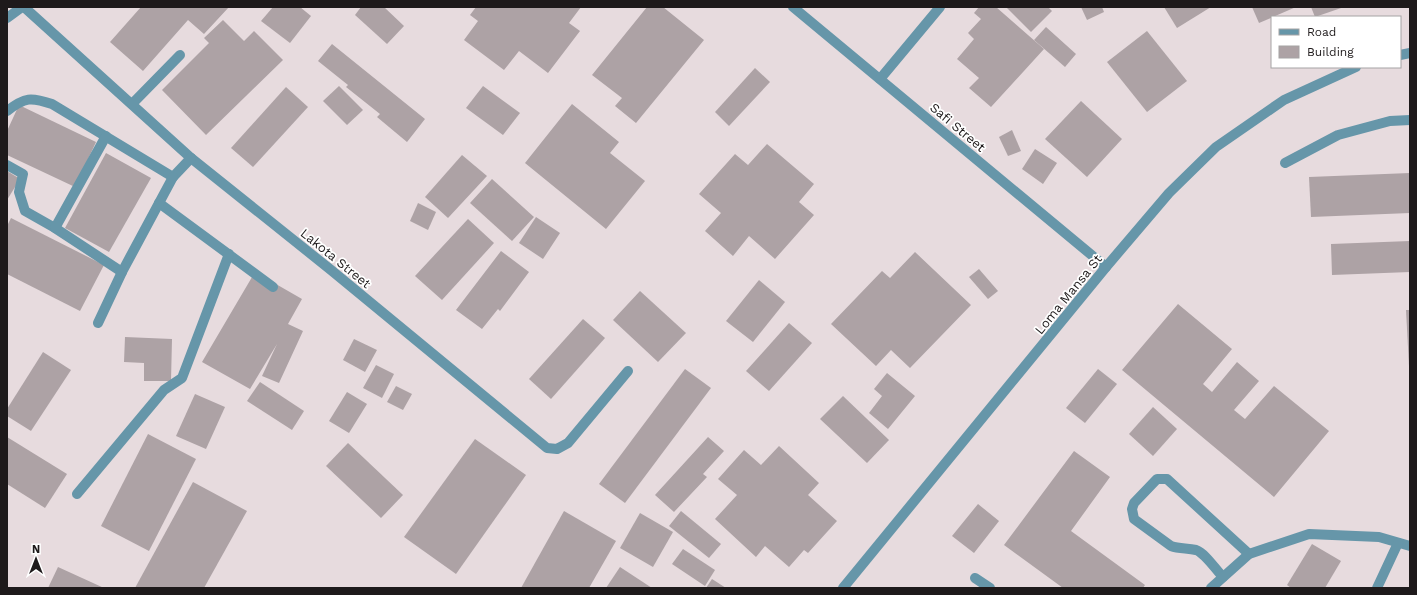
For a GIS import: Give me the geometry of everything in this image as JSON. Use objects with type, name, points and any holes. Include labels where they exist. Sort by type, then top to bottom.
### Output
[{"type":"street","points":[[7,18],[23,7]]},
{"type":"street","name":"Lakota Street","points":[[23,7],[191,158],[331,270],[547,448],[557,450],[568,443],[628,371]]},
{"type":"street","name":"Safi Street","points":[[793,7],[1106,267]]},
{"type":"street","points":[[880,79],[940,7]]},
{"type":"street","points":[[132,104],[180,55]]},
{"type":"street","name":"Loma Mansa St","points":[[843,588],[1106,267],[1169,193],[1216,147],[1284,100],[1354,68]]},
{"type":"street","points":[[7,111],[18,102],[35,98],[52,104],[173,178]]},
{"type":"street","points":[[1285,163],[1338,135],[1390,121],[1410,120]]},
{"type":"street","points":[[55,228],[106,136]]},
{"type":"street","points":[[98,323],[122,272],[173,178],[191,158]]},
{"type":"street","points":[[7,165],[23,174],[19,192],[25,211],[55,228],[122,272]]},
{"type":"street","points":[[160,203],[273,286]]},
{"type":"street","points":[[77,494],[164,390],[182,378],[230,254]]},
{"type":"street","points":[[1223,577],[1201,552],[1171,546],[1134,519],[1132,509],[1134,503],[1153,482],[1157,479],[1167,478],[1249,554]]},
{"type":"street","points":[[1211,588],[1249,554],[1309,534],[1379,537],[1410,546]]},
{"type":"street","points":[[1377,588],[1398,543]]},
{"type":"street","points":[[975,578],[990,588]]},
{"type":"building","points":[[141,7],[229,7],[204,34],[188,20],[143,71],[110,42]]},
{"type":"building","points":[[273,7],[300,7],[311,16],[290,43],[261,21]]},
{"type":"building","points":[[361,7],[384,7],[404,26],[387,44],[355,15]]},
{"type":"building","points":[[476,7],[581,7],[569,23],[580,31],[548,73],[519,51],[504,70],[464,40],[478,21],[470,15]]},
{"type":"building","points":[[647,7],[663,7],[704,40],[636,123],[615,106],[622,98],[592,75]]},
{"type":"building","points":[[979,7],[996,7],[1044,49],[991,107],[969,88],[979,78],[957,59],[974,39],[968,33],[981,19],[974,13]]},
{"type":"building","points":[[1006,7],[1048,7],[1052,11],[1031,32]]},
{"type":"building","points":[[1081,7],[1102,7],[1104,12],[1087,20]]},
{"type":"building","points":[[1164,7],[1211,7],[1177,28]]},
{"type":"building","points":[[1252,7],[1296,7],[1275,16],[1271,16],[1271,18],[1259,23]]},
{"type":"building","points":[[1311,7],[1344,7],[1318,16],[1315,16]]},
{"type":"building","points":[[223,20],[244,41],[254,31],[283,60],[206,135],[162,90],[209,43],[204,38]]},
{"type":"building","points":[[1046,27],[1076,54],[1065,67],[1034,40]]},
{"type":"building","points":[[1147,31],[1187,81],[1147,112],[1107,62]]},
{"type":"building","points":[[332,44],[425,119],[407,142],[377,117],[380,114],[346,87],[348,85],[318,61]]},
{"type":"building","points":[[755,68],[770,82],[729,126],[715,112]]},
{"type":"building","points":[[339,86],[363,110],[347,125],[323,101]]},
{"type":"building","points":[[483,86],[520,113],[503,135],[466,108]]},
{"type":"building","points":[[286,87],[308,107],[253,167],[231,148]]},
{"type":"building","points":[[1081,101],[1122,139],[1087,177],[1045,139]]},
{"type":"building","points":[[572,104],[619,142],[610,153],[645,181],[606,229],[525,163]]},
{"type":"building","points":[[19,105],[96,142],[75,187],[7,155],[7,131]]},
{"type":"building","points":[[1012,130],[1021,151],[1008,156],[999,137]]},
{"type":"building","points":[[767,144],[814,184],[799,202],[814,215],[775,259],[749,236],[733,256],[705,231],[721,213],[699,194],[735,154],[748,165]]},
{"type":"building","points":[[1035,149],[1057,163],[1043,184],[1022,169]]},
{"type":"building","points":[[106,153],[151,178],[109,252],[65,228]]},
{"type":"building","points":[[462,155],[487,176],[448,218],[425,197]]},
{"type":"building","points":[[7,171],[20,179],[7,200]]},
{"type":"building","points":[[1410,173],[1410,213],[1311,217],[1309,177]]},
{"type":"building","points":[[492,179],[534,217],[512,241],[470,203]]},
{"type":"building","points":[[418,203],[436,212],[428,230],[410,221]]},
{"type":"building","points":[[536,217],[560,233],[543,259],[519,243]]},
{"type":"building","points":[[11,218],[104,265],[80,311],[7,274],[7,226]]},
{"type":"building","points":[[468,219],[494,243],[442,300],[415,276]]},
{"type":"building","points":[[1410,241],[1410,272],[1332,275],[1331,244]]},
{"type":"building","points":[[501,251],[529,272],[500,311],[498,309],[482,329],[456,310]]},
{"type":"building","points":[[915,252],[971,305],[910,368],[891,350],[876,366],[831,324],[882,271],[890,278]]},
{"type":"building","points":[[979,269],[998,291],[988,299],[969,277]]},
{"type":"building","points":[[255,272],[302,299],[288,324],[303,331],[279,383],[262,376],[277,344],[250,389],[202,362]]},
{"type":"building","points":[[759,280],[785,302],[753,342],[726,321]]},
{"type":"building","points":[[640,291],[686,333],[658,362],[613,320]]},
{"type":"building","points":[[1178,304],[1232,349],[1203,384],[1212,392],[1237,362],[1259,381],[1234,410],[1245,419],[1274,386],[1329,431],[1274,497],[1122,370]]},
{"type":"building","points":[[1406,310],[1410,310],[1410,366],[1409,366]]},
{"type":"building","points":[[583,319],[605,338],[551,399],[529,379]]},
{"type":"building","points":[[789,323],[812,343],[769,391],[746,371]]},
{"type":"building","points":[[125,337],[172,339],[171,381],[144,381],[144,363],[124,362]]},
{"type":"building","points":[[354,339],[377,350],[365,372],[343,360]]},
{"type":"building","points":[[43,352],[71,370],[31,431],[7,416],[7,409]]},
{"type":"building","points":[[376,365],[394,374],[382,398],[363,388]]},
{"type":"building","points":[[685,369],[711,388],[625,503],[599,484]]},
{"type":"building","points":[[1098,369],[1117,384],[1085,423],[1066,408]]},
{"type":"building","points":[[887,373],[915,396],[888,429],[869,413],[882,396],[874,389]]},
{"type":"building","points":[[260,382],[304,411],[292,430],[247,401]]},
{"type":"building","points":[[396,386],[412,394],[403,410],[387,402]]},
{"type":"building","points":[[347,392],[367,404],[349,433],[329,421]]},
{"type":"building","points":[[195,394],[225,407],[206,449],[176,436]]},
{"type":"building","points":[[843,396],[889,440],[867,463],[820,419]]},
{"type":"building","points":[[1153,407],[1177,429],[1153,456],[1129,434]]},
{"type":"building","points":[[148,434],[196,459],[149,551],[101,526]]},
{"type":"building","points":[[7,437],[67,474],[45,508],[7,484]]},
{"type":"building","points":[[708,437],[724,451],[703,474],[707,477],[674,512],[655,495]]},
{"type":"building","points":[[475,439],[526,475],[456,574],[404,537]]},
{"type":"building","points":[[348,443],[403,495],[381,518],[326,466]]},
{"type":"building","points":[[779,446],[819,483],[808,495],[837,521],[808,553],[804,550],[789,567],[765,546],[756,557],[715,519],[737,495],[718,479],[744,450],[761,465]]},
{"type":"building","points":[[1074,451],[1110,477],[1071,531],[1145,585],[1143,588],[1063,588],[1004,545]]},
{"type":"building","points":[[193,482],[247,511],[204,588],[135,588]]},
{"type":"building","points":[[978,504],[999,521],[974,553],[952,536]]},
{"type":"building","points":[[564,511],[616,541],[589,588],[521,588]]},
{"type":"building","points":[[681,511],[721,544],[709,558],[669,526]]},
{"type":"building","points":[[640,513],[673,532],[653,567],[620,548]]},
{"type":"building","points":[[1312,544],[1341,561],[1325,588],[1291,588],[1287,585]]},
{"type":"building","points":[[683,549],[715,570],[705,586],[672,564]]},
{"type":"building","points":[[58,567],[104,588],[48,588]]},
{"type":"building","points":[[620,567],[652,588],[606,588]]},
{"type":"building","points":[[712,579],[726,588],[706,588]]}]
